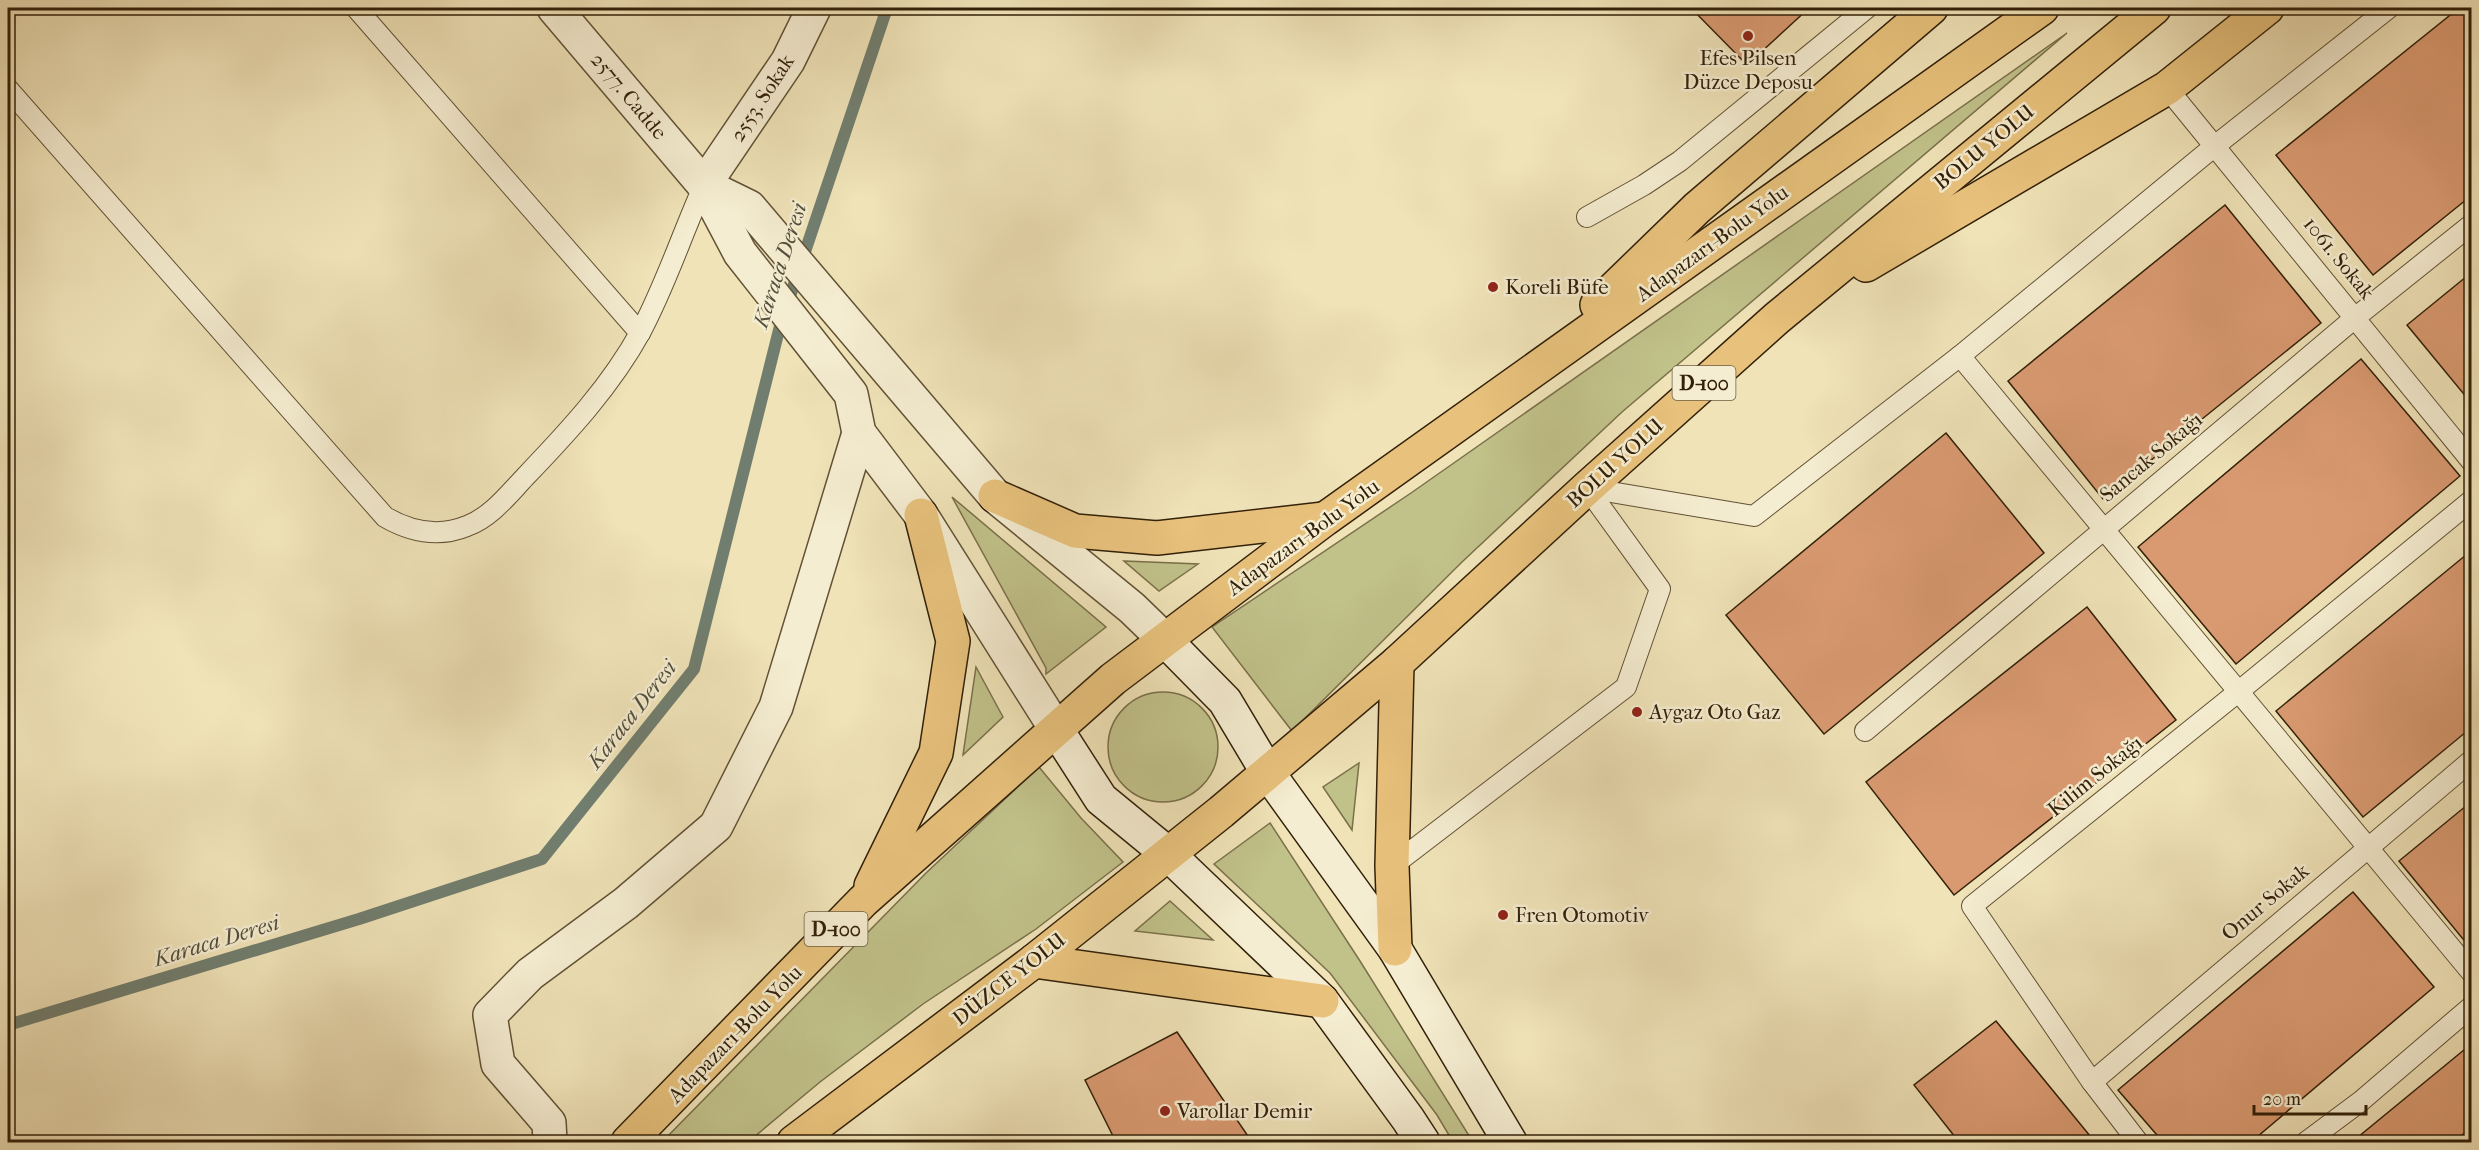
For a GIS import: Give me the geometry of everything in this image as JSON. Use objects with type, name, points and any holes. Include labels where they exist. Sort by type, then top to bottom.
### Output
[{"type":"highway","points":[[1519,381],[1697,208],[1932,8]]},
{"type":"highway","name":"Adapazarı-Bolu Yolu","points":[[628,1143],[863,902],[1113,679],[1325,519],[2042,8]]},
{"type":"highway","name":"BOLU YOLU","points":[[1221,812],[1397,663],[1587,488],[1777,318],[2154,8]]},
{"type":"highway","points":[[1777,318],[2167,88],[2267,8]]},
{"type":"highway","points":[[995,496],[1075,531],[1157,538],[1325,519]]},
{"type":"highway","points":[[863,902],[936,753],[953,641],[921,515]]},
{"type":"highway","points":[[1395,949],[1392,866],[1397,663]]},
{"type":"highway","name":"DÜZCE YOLU","points":[[794,1143],[1034,961],[1221,812]]},
{"type":"highway","points":[[1034,961],[1322,1001]]},
{"type":"street","name":"2577. Cadde","points":[[554,8],[704,185]]},
{"type":"street","name":"2553. Sokak","points":[[704,185],[788,61],[814,8]]},
{"type":"street","points":[[704,185],[749,207],[995,496],[1132,608],[1225,701],[1268,773],[1395,949],[1510,1143]]},
{"type":"street","points":[[704,185],[740,253],[851,394],[859,433],[921,515],[1101,799],[1168,855],[1322,1001],[1423,1143]]},
{"type":"street","points":[[550,1143],[549,1123],[498,1064],[490,1015],[530,974],[626,903],[716,826],[776,707],[859,433]]},
{"type":"lane","points":[[356,8],[640,333]]},
{"type":"lane","points":[[1587,217],[1644,185],[1680,161],[1867,8]]},
{"type":"lane","points":[[1587,488],[1754,516],[1960,356],[2216,145],[2389,8]]},
{"type":"lane","name":"1061. Sokak","points":[[2167,88],[2216,145],[2472,462]]},
{"type":"lane","points":[[8,89],[385,517],[400,526],[416,531],[451,532],[484,517],[586,411],[615,373],[640,333],[661,290],[704,185]]},
{"type":"lane","name":"Sancak Sokağı","points":[[1865,731],[2356,317],[2472,224]]},
{"type":"lane","points":[[1960,356],[2472,973]]},
{"type":"lane","points":[[1392,866],[1626,687],[1660,589],[1587,488]]},
{"type":"lane","name":"Kilim Sokağı","points":[[2138,1143],[2092,1082],[1971,906],[2238,692],[2472,500]]},
{"type":"lane","name":"Onur Sokak","points":[[2092,1082],[2472,760]]},
{"type":"lane","points":[[2306,1143],[2361,1101],[2472,1006]]},
{"type":"green space","points":[[2067,33],[1622,412],[1462,562],[1292,731],[1212,627],[1411,493]]},
{"type":"green space","points":[[952,497],[1106,627],[1046,674],[1046,668]]},
{"type":"green space","points":[[1124,561],[1198,564],[1159,591]]},
{"type":"green space","points":[[976,667],[1003,717],[963,755]]},
{"type":"green space","points":[[1163,692],[1184,696],[1202,708],[1214,726],[1218,747],[1214,768],[1202,786],[1184,798],[1163,802],[1142,798],[1124,786],[1112,768],[1108,747],[1112,726],[1124,708],[1142,696]]},
{"type":"green space","points":[[1359,763],[1352,830],[1323,787]]},
{"type":"green space","points":[[1039,767],[1081,818],[1123,862],[1036,929],[923,1004],[820,1082],[748,1142],[662,1142],[926,873]]},
{"type":"green space","points":[[1270,823],[1360,961],[1473,1142],[1453,1142],[1437,1115],[1330,973],[1214,864]]},
{"type":"green space","points":[[1170,901],[1213,940],[1135,931]]},
{"type":"building","name":"Efes Pilsen Düzce Deposu","points":[[1691,8],[1809,8],[1747,65]]},
{"type":"building","points":[[2459,8],[2472,8],[2472,195],[2373,275],[2276,155]]},
{"type":"building","points":[[2225,205],[2321,323],[2103,499],[2008,381]]},
{"type":"building","points":[[2472,272],[2472,404],[2407,325]]},
{"type":"building","points":[[2361,359],[2460,476],[2236,664],[2138,547]]},
{"type":"building","points":[[1946,433],[2044,553],[1824,734],[1726,615]]},
{"type":"building","points":[[2472,550],[2472,727],[2363,817],[2276,711]]},
{"type":"building","points":[[2087,607],[2176,720],[1954,895],[1866,782]]},
{"type":"building","points":[[2472,801],[2472,950],[2399,861]]},
{"type":"building","points":[[2353,892],[2434,987],[2251,1142],[2163,1142],[2118,1090]]},
{"type":"building","points":[[1996,1021],[2095,1142],[1959,1142],[1914,1085]]},
{"type":"building","name":"Varollar Demir","points":[[1177,1032],[1252,1142],[1116,1142],[1085,1080]]},
{"type":"building","points":[[2470,1045],[2472,1129],[2450,1142],[2352,1142]]},
{"type":"waterway","name":"Karaca Deresi","points":[[8,1025],[359,919],[542,859],[694,669],[780,326],[887,8]]},
{"type":"place","name":"Efes Pilsen Düzce Deposu","points":[[1748,36]]},
{"type":"place","name":"Koreli Büfe","points":[[1493,287]]},
{"type":"place","name":"Aygaz Oto Gaz","points":[[1637,712]]},
{"type":"place","name":"Fren Otomotiv","points":[[1503,915]]},
{"type":"place","name":"Varollar Demir","points":[[1165,1111]]}]
